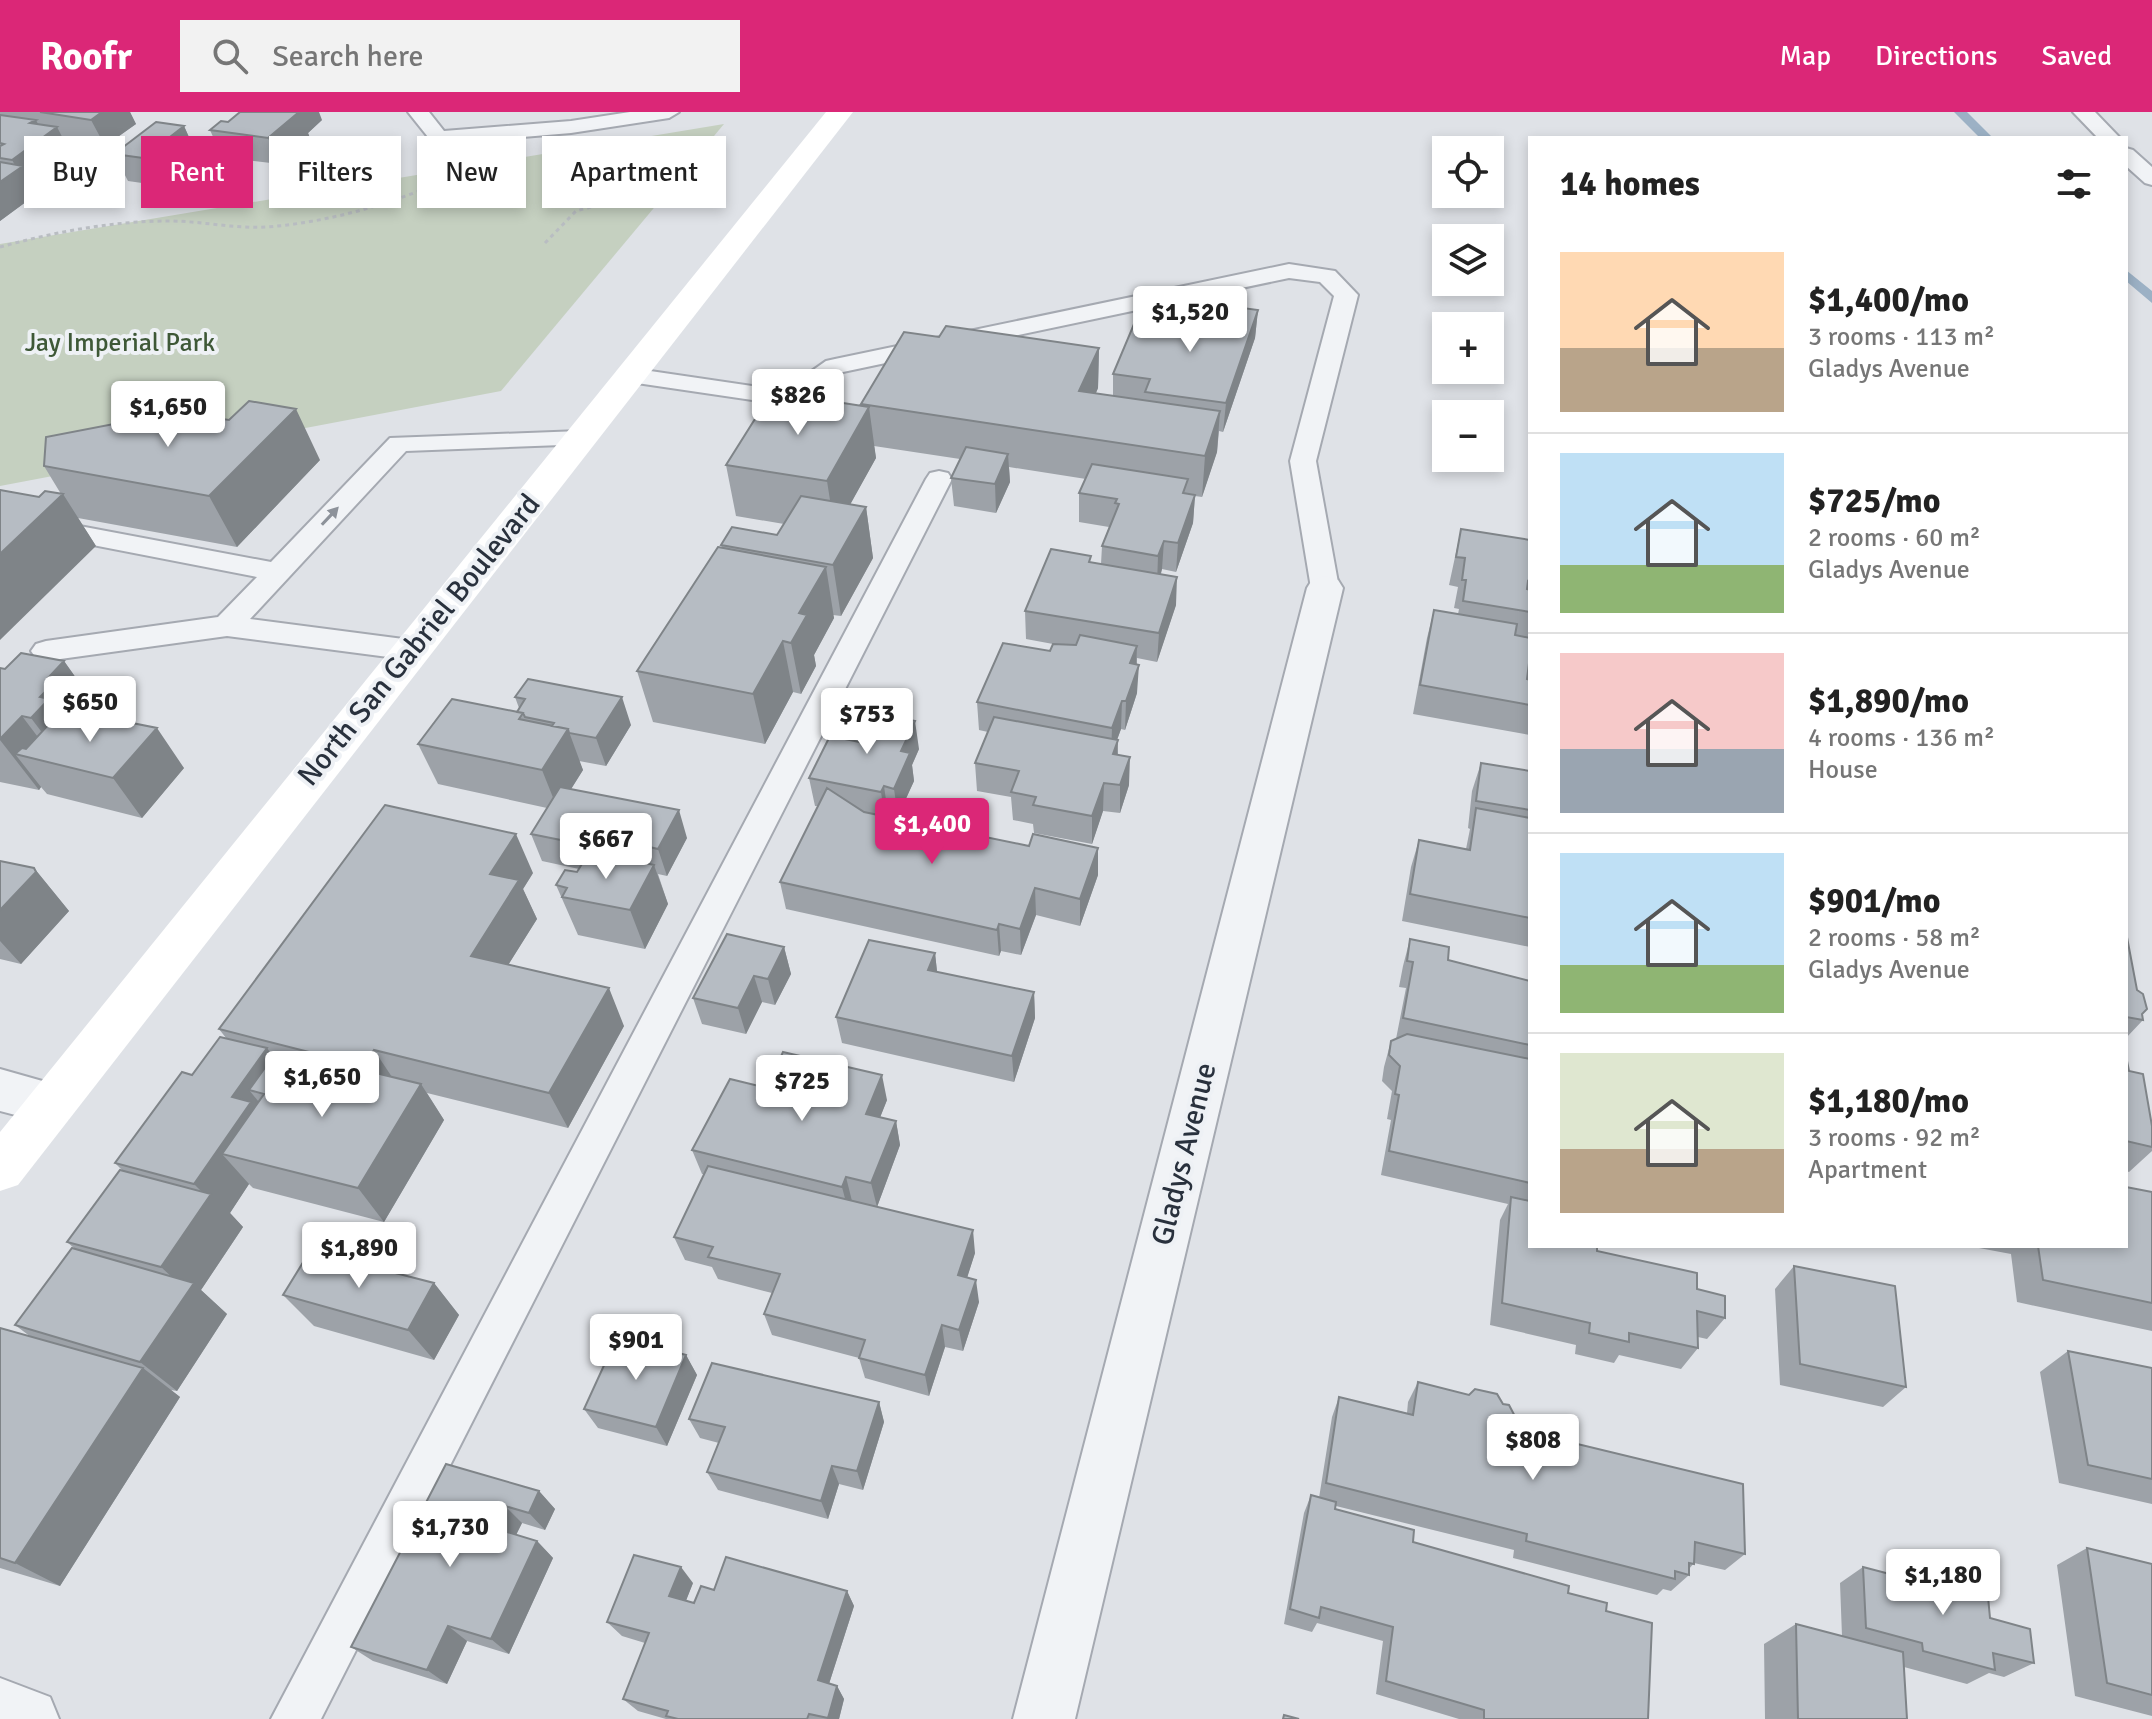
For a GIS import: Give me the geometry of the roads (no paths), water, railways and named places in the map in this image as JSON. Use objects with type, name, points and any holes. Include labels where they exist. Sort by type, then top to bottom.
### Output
[{"type":"main road","name":"North San Gabriel Boulevard","points":[[0,1169],[840,112]]},
{"type":"street","name":"Gladys Avenue","points":[[1044,1719],[1325,588]]},
{"type":"street","points":[[0,1090],[50,1103]]},
{"type":"street","points":[[0,1709],[28,1719]]},
{"type":"lane","points":[[418,112],[439,138],[571,127],[669,112]]},
{"type":"lane","points":[[2083,112],[2108,136]]},
{"type":"lane","points":[[2128,156],[2152,179]]},
{"type":"lane","points":[[630,375],[766,395],[808,385],[835,366],[1289,271],[1327,276],[1346,295],[1303,461],[1325,588]]},
{"type":"lane","points":[[227,626],[399,443],[580,439]]},
{"type":"lane","points":[[295,1719],[939,479]]},
{"type":"lane","points":[[0,519],[277,572]]},
{"type":"lane","points":[[46,651],[227,626],[411,650]]},
{"type":"waterway","points":[[1960,112],[1985,136]]},
{"type":"waterway","points":[[2128,276],[2152,299]]},
{"type":"park label","name":"Jay Imperial Park","points":[[120,343]]}]
